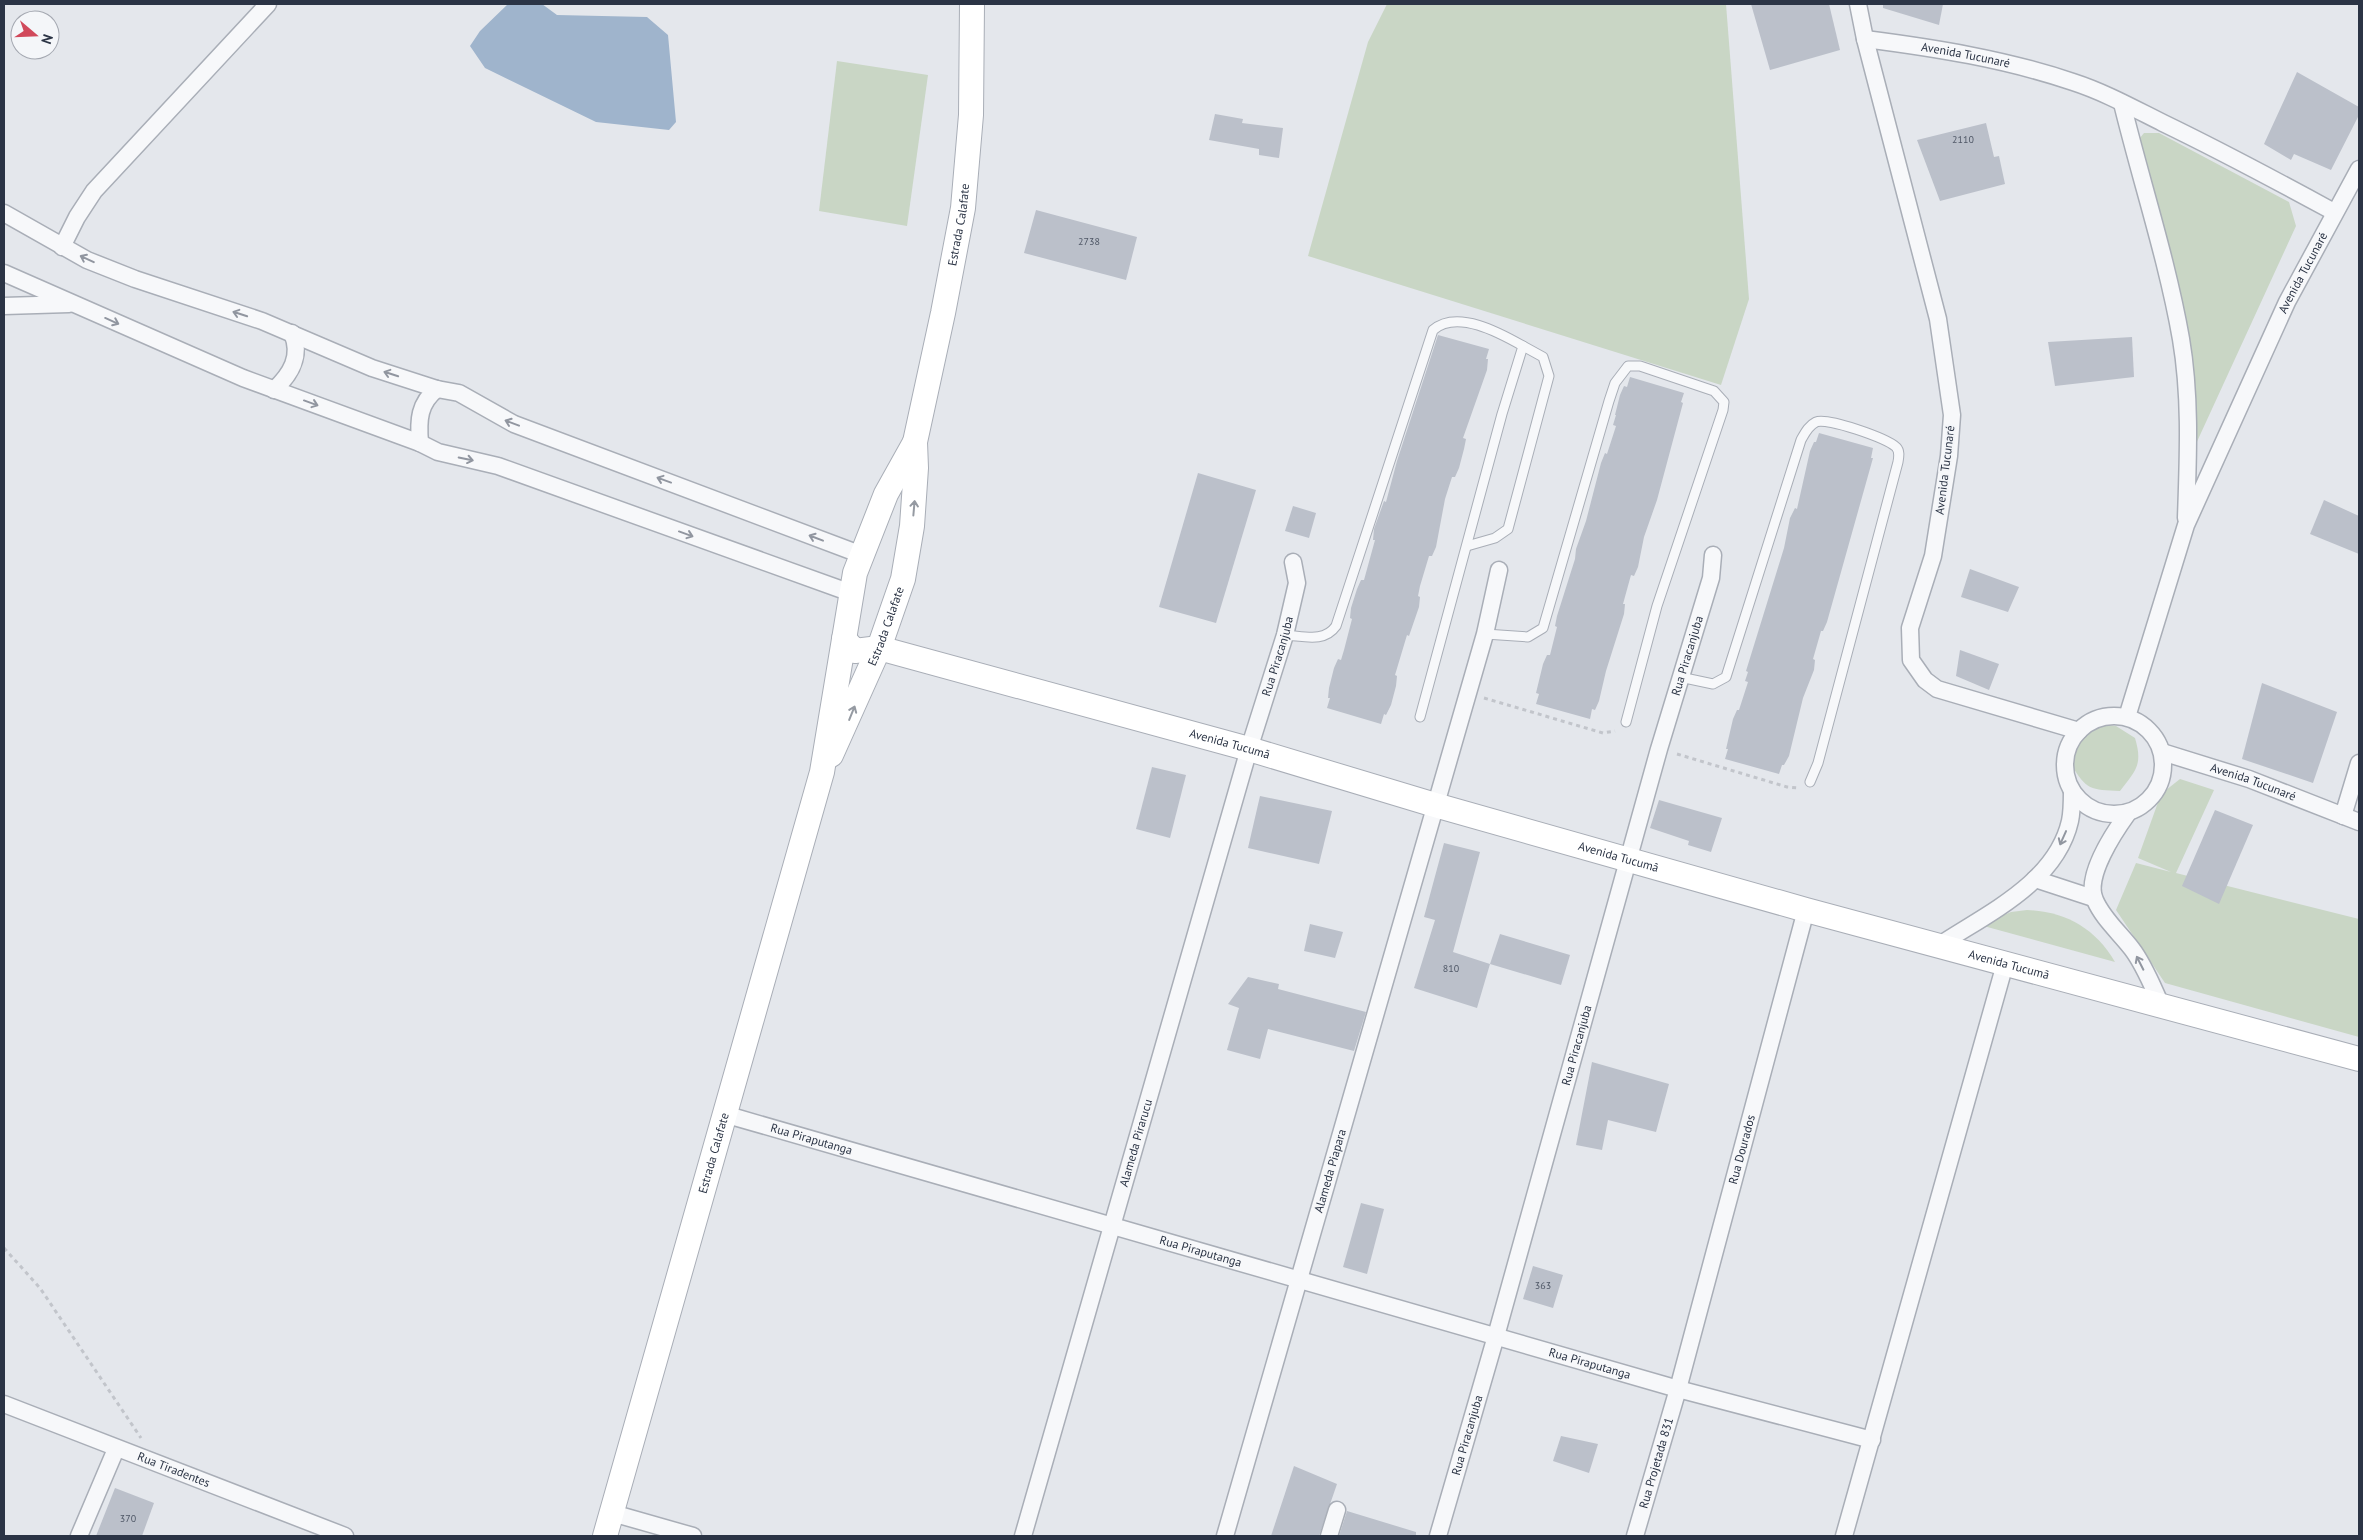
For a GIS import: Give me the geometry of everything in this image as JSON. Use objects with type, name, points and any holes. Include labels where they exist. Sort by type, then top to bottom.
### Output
[{"type":"street","points":[[62,246],[76,217],[94,191],[268,4]]},
{"type":"street","name":"Estrada Calafate","points":[[822,772],[848,722],[879,648],[903,579],[915,492],[915,442],[943,314],[962,208],[971,115],[972,4]]},
{"type":"street","name":"Avenida Tucunaré","points":[[1858,4],[1865,38],[1938,319],[1952,414],[1943,503],[1933,556],[1910,628],[1911,660],[1925,680],[1937,689],[2080,731]]},
{"type":"street","name":"Avenida Tucunaré","points":[[1865,38],[1943,49],[2006,63],[2074,82],[2236,158],[2334,212]]},
{"type":"street","name":"Avenida Tucunaré","points":[[2122,103],[2142,184],[2165,263],[2181,340],[2189,411],[2186,525]]},
{"type":"street","name":"Avenida Tucunaré","points":[[2127,717],[2186,525],[2287,302],[2334,212],[2359,169]]},
{"type":"street","points":[[4,213],[88,260],[135,279],[242,314],[292,333],[372,368],[465,396],[514,424],[862,555]]},
{"type":"street","points":[[4,273],[243,378],[420,443],[438,452],[498,466],[851,593]]},
{"type":"street","points":[[4,306],[76,304]]},
{"type":"street","points":[[274,390],[287,377],[294,362],[296,343],[292,333]]},
{"type":"street","points":[[420,443],[419,428],[422,407],[427,397],[437,388]]},
{"type":"street","name":"Estrada Calafate","points":[[604,1536],[822,772],[851,593],[870,531],[886,494],[915,442]]},
{"type":"street","points":[[870,531],[882,526],[899,532],[908,550]]},
{"type":"street","name":"Rua Piracanjuba","points":[[1438,1536],[1496,1336],[1659,749],[1711,578],[1713,555]]},
{"type":"street","name":"Rua Piracanjuba","points":[[1249,749],[1285,635],[1297,582],[1294,562]]},
{"type":"street","name":"Alameda Piapara","points":[[1225,1536],[1485,634],[1499,570]]},
{"type":"street","name":"Avenida Tucumã","points":[[844,639],[855,650],[879,648],[1249,749],[1435,805],[1628,858],[1806,910],[2359,1059]]},
{"type":"street","points":[[2127,717],[2149,730],[2162,752],[2163,764],[2157,789],[2139,808],[2128,813],[2115,815],[2102,813],[2090,808],[2072,791],[2067,779],[2067,753],[2072,741],[2080,731],[2101,718],[2127,717]]},
{"type":"street","name":"Alameda Pirarucu","points":[[1023,1536],[1249,749]]},
{"type":"street","name":"Avenida Tucunaré","points":[[2162,752],[2249,779],[2359,822]]},
{"type":"street","points":[[2343,816],[2359,763]]},
{"type":"street","points":[[1938,946],[2016,895],[2035,879],[2062,843],[2070,821],[2072,791]]},
{"type":"street","points":[[2128,813],[2112,834],[2103,854],[2094,881],[2094,898],[2101,911],[2133,950],[2162,1007]]},
{"type":"street","points":[[2035,879],[2094,898]]},
{"type":"street","name":"Rua Dourados","points":[[1678,1389],[1806,910]]},
{"type":"street","points":[[1844,1536],[2005,964]]},
{"type":"street","name":"Rua Piraputanga","points":[[724,1114],[1299,1278],[1678,1389],[1872,1440]]},
{"type":"street","name":"Rua Projetada 831","points":[[1635,1536],[1678,1389]]},
{"type":"street","name":"Rua Tiradentes","points":[[4,1404],[344,1536]]},
{"type":"street","points":[[79,1536],[116,1448]]},
{"type":"street","points":[[1329,1536],[1337,1510]]},
{"type":"street","points":[[612,1513],[692,1536]]},
{"type":"lane","points":[[1285,635],[1324,637],[1330,634],[1336,626],[1433,330],[1440,323],[1453,321],[1469,324],[1523,346],[1543,357],[1549,376],[1508,529],[1495,538],[1467,546]]},
{"type":"lane","points":[[1420,717],[1523,346]]},
{"type":"lane","points":[[1485,634],[1528,637],[1543,628],[1609,401],[1621,372],[1628,366],[1640,366],[1714,391],[1724,402],[1723,410],[1657,606],[1626,722]]},
{"type":"lane","points":[[1680,676],[1713,684],[1726,677],[1801,440],[1808,427],[1816,422],[1824,421],[1865,433],[1894,446],[1899,454],[1898,462],[1818,763],[1810,782]]},
{"type":"path","points":[[1467,693],[1603,733],[1622,730],[1626,722]]},
{"type":"path","points":[[1659,749],[1788,787],[1803,787],[1810,782]]},
{"type":"path","points":[[4,1248],[40,1288],[160,1465]]},
{"type":"green space","points":[[1387,4],[1726,4],[1749,299],[1721,385],[1308,256],[1368,42]]},
{"type":"green space","points":[[837,61],[928,75],[907,226],[819,211]]},
{"type":"green space","points":[[2144,133],[2159,133],[2289,202],[2296,226],[2195,446],[2178,311],[2135,144]]},
{"type":"green space","points":[[2089,723],[2116,726],[2135,738],[2138,761],[2134,772],[2120,791],[2090,787],[2085,784],[2071,764],[2075,745]]},
{"type":"green space","points":[[2180,779],[2214,790],[2176,873],[2359,919],[2359,1037],[2165,983],[2116,910],[2136,863],[2171,872],[2138,858],[2161,794]]},
{"type":"green space","points":[[2027,910],[2054,914],[2078,924],[2098,940],[2115,962],[1980,925],[2011,912]]},
{"type":"water","points":[[508,4],[542,4],[557,15],[647,17],[668,35],[676,122],[669,130],[596,122],[485,68],[470,46],[480,31]]},
{"type":"building","points":[[1751,4],[1829,4],[1840,50],[1770,70]]},
{"type":"building","points":[[1883,4],[1943,4],[1939,25],[1883,8]]},
{"type":"building","points":[[2297,72],[2359,107],[2359,115],[2331,170],[2294,154],[2291,160],[2264,144]]},
{"type":"building","points":[[1215,114],[1243,119],[1242,123],[1283,128],[1279,158],[1259,155],[1259,149],[1209,140]]},
{"type":"building","points":[[1986,123],[1994,157],[1999,156],[2005,184],[1940,201],[1917,140]]},
{"type":"building","points":[[1036,210],[1137,237],[1126,280],[1024,253]]},
{"type":"building","points":[[1438,335],[1489,349],[1486,359],[1488,359],[1487,370],[1463,438],[1466,439],[1459,468],[1455,477],[1452,477],[1445,499],[1436,547],[1432,556],[1429,556],[1420,586],[1418,596],[1420,597],[1419,607],[1409,636],[1407,635],[1395,675],[1397,676],[1396,686],[1391,705],[1386,715],[1384,714],[1381,724],[1327,708],[1330,698],[1328,698],[1329,688],[1334,668],[1338,659],[1341,660],[1344,650],[1352,619],[1350,618],[1351,608],[1357,589],[1361,580],[1364,580],[1375,540],[1373,540],[1374,529],[1384,501],[1386,502],[1397,461]]},
{"type":"building","points":[[2132,337],[2134,377],[2055,386],[2048,342]]},
{"type":"building","points":[[1630,377],[1684,393],[1681,402],[1683,403],[1657,500],[1644,537],[1638,567],[1634,576],[1631,575],[1623,604],[1625,604],[1624,614],[1606,671],[1599,701],[1595,710],[1592,709],[1590,719],[1536,704],[1539,694],[1536,693],[1543,664],[1547,655],[1550,655],[1557,627],[1555,626],[1557,616],[1586,521],[1601,463],[1605,453],[1607,454],[1616,426],[1613,425],[1620,395],[1624,386],[1627,387]]},
{"type":"building","points":[[1819,433],[1873,448],[1871,458],[1873,458],[1827,622],[1823,631],[1821,631],[1813,659],[1815,660],[1814,670],[1803,698],[1789,756],[1784,765],[1782,765],[1779,774],[1725,759],[1728,749],[1726,749],[1733,719],[1737,710],[1739,710],[1748,682],[1745,681],[1748,672],[1746,671],[1784,548],[1790,518],[1795,508],[1797,509],[1810,451]]},
{"type":"building","points":[[1198,473],[1256,490],[1216,623],[1159,607]]},
{"type":"building","points":[[2324,500],[2359,516],[2359,554],[2310,534]]},
{"type":"building","points":[[1293,506],[1316,513],[1309,538],[1285,531]]},
{"type":"building","points":[[1970,569],[2019,587],[2008,612],[1961,597]]},
{"type":"building","points":[[1960,650],[1999,664],[1989,690],[1956,676]]},
{"type":"building","points":[[2262,683],[2337,712],[2313,783],[2242,759]]},
{"type":"building","points":[[1152,767],[1186,775],[1170,838],[1136,829]]},
{"type":"building","points":[[1260,796],[1332,811],[1319,864],[1248,848]]},
{"type":"building","points":[[1659,800],[1722,818],[1711,852],[1688,845],[1689,841],[1650,828]]},
{"type":"building","points":[[2215,810],[2253,825],[2219,904],[2182,886]]},
{"type":"building","points":[[1444,843],[1480,852],[1453,952],[1490,964],[1477,1008],[1414,988],[1435,920],[1424,917]]},
{"type":"building","points":[[1310,924],[1343,932],[1335,958],[1304,951]]},
{"type":"building","points":[[1500,934],[1570,955],[1561,985],[1490,964]]},
{"type":"building","points":[[1248,977],[1279,984],[1278,989],[1366,1012],[1354,1051],[1268,1029],[1260,1059],[1227,1050],[1239,1008],[1228,1004]]},
{"type":"building","points":[[1592,1062],[1669,1084],[1656,1132],[1608,1120],[1602,1150],[1576,1145]]},
{"type":"building","points":[[1361,1203],[1384,1209],[1367,1274],[1343,1267]]},
{"type":"building","points":[[1533,1266],[1563,1275],[1553,1308],[1523,1299]]},
{"type":"building","points":[[1561,1436],[1598,1444],[1589,1473],[1553,1461]]},
{"type":"building","points":[[1294,1466],[1337,1484],[1319,1536],[1271,1536]]},
{"type":"building","points":[[115,1488],[154,1503],[142,1536],[96,1536]]},
{"type":"building","points":[[1347,1511],[1416,1532],[1416,1536],[1339,1536]]}]
